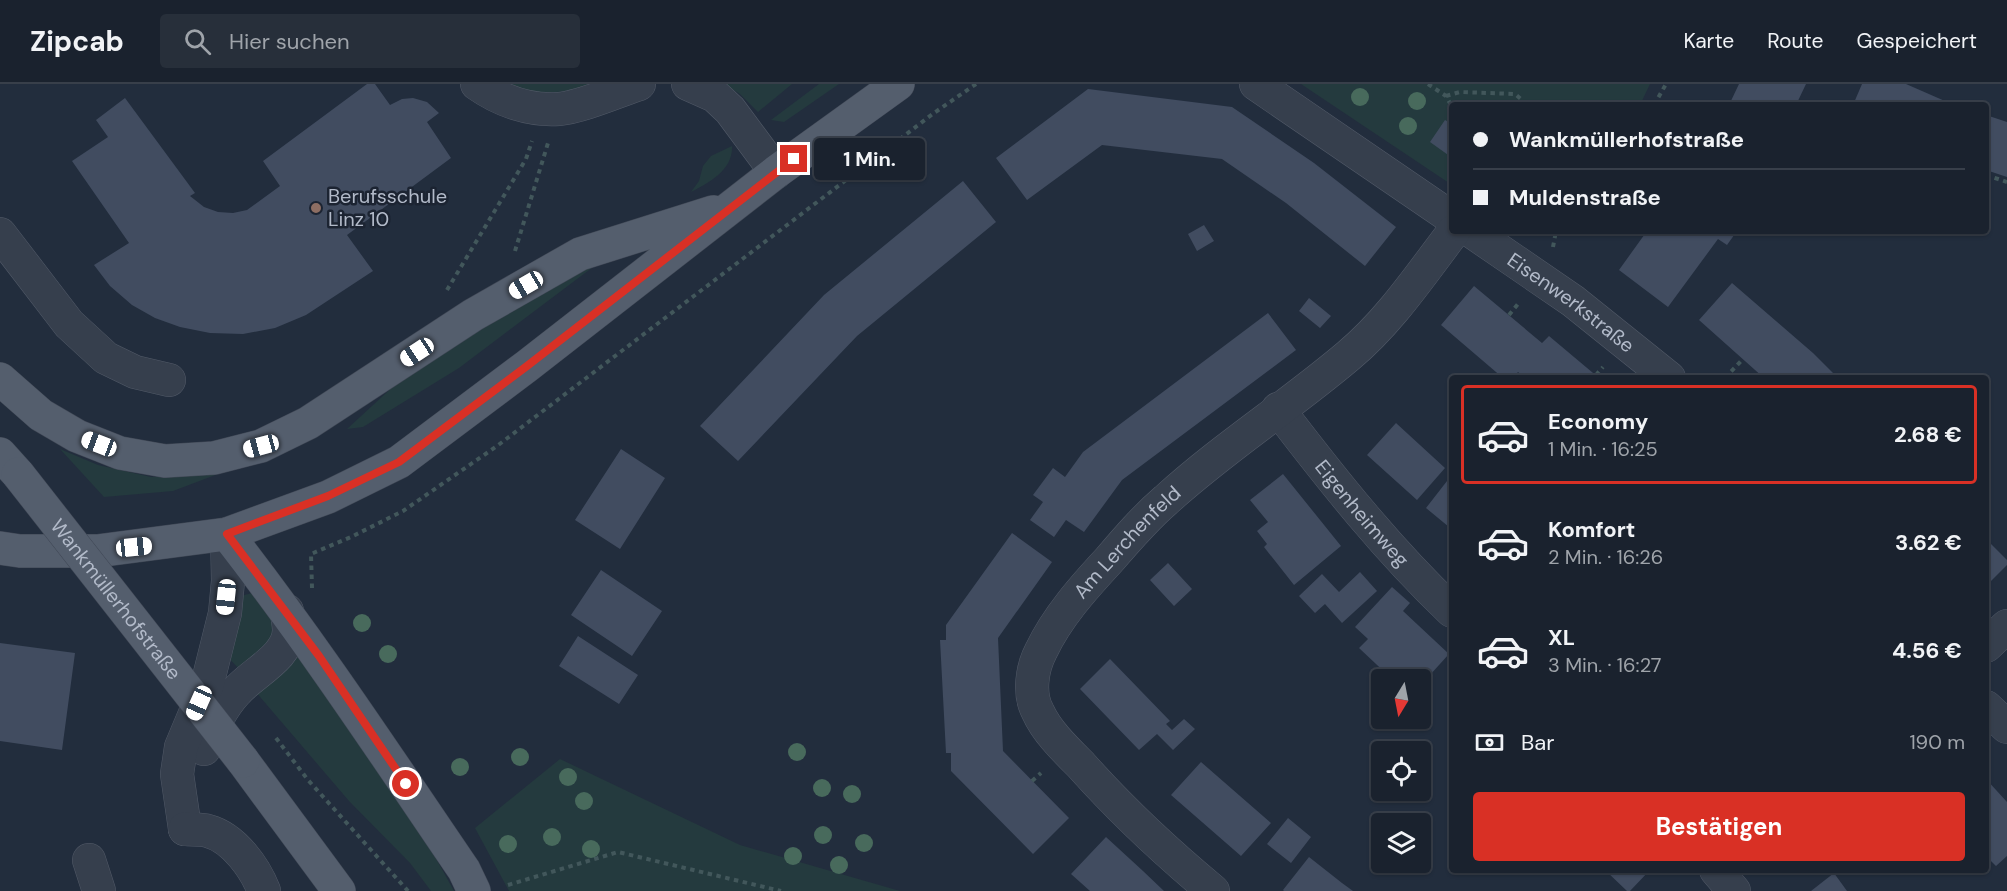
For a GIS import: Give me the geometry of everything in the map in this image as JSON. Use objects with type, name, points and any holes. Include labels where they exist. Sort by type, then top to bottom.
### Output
[{"type":"main road","points":[[0,548],[20,551],[97,551],[227,534],[328,496],[399,462],[735,206],[776,172],[898,84]]},
{"type":"main road","points":[[0,379],[41,415],[77,436],[120,453],[165,461],[214,458],[261,446],[308,423],[473,315],[580,254],[735,206]]},
{"type":"main road","name":"Wankmüllerhofstraße","points":[[9,464],[243,761],[339,891]]},
{"type":"main road","points":[[227,534],[287,611],[464,870],[486,889]]},
{"type":"street","points":[[477,84],[492,94],[523,106],[559,109],[639,84]]},
{"type":"street","points":[[688,84],[715,96],[730,110],[776,172]]},
{"type":"street","points":[[1256,84],[1449,216]]},
{"type":"street","points":[[0,234],[69,324],[106,358],[135,372],[168,380]]},
{"type":"street","name":"Am Lerchenfeld","points":[[1213,891],[1123,811],[1061,745],[1037,712],[1032,677],[1040,652],[1056,624],[1090,581],[1164,501],[1278,409],[1349,356],[1401,301],[1452,234]]},
{"type":"street","name":"Eisenwerkstraße","points":[[1475,234],[1573,301],[1665,375]]},
{"type":"street","name":"Eigenheimweg","points":[[1278,409],[1369,525],[1411,572],[1449,608]]},
{"type":"street","points":[[185,829],[177,774],[181,747],[207,685],[225,613],[228,581],[227,534]]},
{"type":"street","points":[[185,829],[197,771],[209,735],[233,694],[249,678],[278,656],[285,646],[289,632],[287,611]]},
{"type":"street","points":[[1989,643],[2007,626]]},
{"type":"street","points":[[1989,709],[2007,727]]},
{"type":"street","points":[[185,829],[209,831],[235,847],[253,867],[264,891]]},
{"type":"street","points":[[89,860],[99,891]]},
{"type":"street","points":[[1719,873],[1734,891]]},
{"type":"path","points":[[311,554],[403,511],[469,467],[567,395],[934,113],[976,84]]},
{"type":"path","points":[[1428,84],[1446,96],[1449,102]]},
{"type":"path","points":[[1656,102],[1666,84]]},
{"type":"path","points":[[1446,96],[1461,92],[1515,94],[1524,102]]},
{"type":"path","points":[[515,260],[515,250],[559,109]]},
{"type":"path","points":[[443,297],[495,214],[529,152]]},
{"type":"path","points":[[1989,175],[2007,182]]},
{"type":"path","points":[[1728,375],[1743,359]]},
{"type":"path","points":[[276,738],[308,780],[408,891]]},
{"type":"path","points":[[486,889],[618,852],[781,891]]},
{"type":"green space","points":[[507,84],[595,84],[573,90],[539,92]]},
{"type":"green space","points":[[724,84],[792,84],[758,112],[740,94]]},
{"type":"green space","points":[[819,84],[839,84],[784,122],[771,120]]},
{"type":"green space","points":[[1301,84],[1650,84],[1641,102],[1449,102],[1449,183]]},
{"type":"green space","points":[[732,146],[729,162],[719,174],[691,192],[699,181],[703,166],[711,156]]},
{"type":"green space","points":[[605,258],[459,368],[363,427],[347,429],[410,371],[497,315]]},
{"type":"green space","points":[[60,449],[98,465],[151,477],[218,474],[173,491],[104,497]]},
{"type":"green space","points":[[252,593],[277,627],[267,646],[240,670],[225,654],[241,596]]},
{"type":"green space","points":[[295,653],[380,769],[454,891],[431,891],[410,863],[349,801],[255,691]]},
{"type":"green space","points":[[560,759],[740,845],[900,891],[509,891],[475,828]]},
{"type":"building","name":"Berufsschule Linz 10","points":[[367,84],[375,84],[390,105],[402,99],[413,98],[427,102],[439,113],[427,122],[451,158],[347,235],[373,271],[306,315],[275,328],[243,334],[210,333],[180,327],[155,318],[132,305],[110,286],[94,265],[129,243],[72,161],[108,137],[96,120],[125,98],[195,193],[190,196],[204,207],[218,212],[233,213],[247,210],[280,186],[263,161]]},
{"type":"building","points":[[1739,84],[1806,84],[1797,102],[1730,102]]},
{"type":"building","points":[[1862,84],[1906,84],[1947,102],[1854,102]]},
{"type":"building","points":[[1088,89],[1232,107],[1314,163],[1396,227],[1365,266],[1286,203],[1222,159],[1102,145],[1027,200],[996,158]]},
{"type":"building","points":[[1989,116],[2007,122],[2007,177],[1989,171]]},
{"type":"building","points":[[1445,120],[1449,122],[1449,156],[1430,142]]},
{"type":"building","points":[[963,181],[996,222],[857,336],[738,461],[700,426],[824,295]]},
{"type":"building","points":[[1204,225],[1214,241],[1197,251],[1188,234]]},
{"type":"building","points":[[1645,234],[1735,234],[1727,245],[1718,239],[1668,307],[1619,270]]},
{"type":"building","points":[[1732,283],[1835,375],[1761,375],[1699,320]]},
{"type":"building","points":[[1474,286],[1542,343],[1549,336],[1595,375],[1522,375],[1518,372],[1516,375],[1499,375],[1441,325]]},
{"type":"building","points":[[1309,298],[1331,316],[1320,328],[1299,311]]},
{"type":"building","points":[[1268,313],[1296,350],[1122,480],[1084,532],[1066,520],[1054,537],[1030,520],[1043,502],[1033,495],[1053,468],[1065,477],[1083,452]]},
{"type":"building","points":[[1396,423],[1445,468],[1417,500],[1367,455]]},
{"type":"building","points":[[621,449],[665,478],[620,549],[575,520]]},
{"type":"building","points":[[1283,474],[1341,546],[1294,585],[1264,547],[1267,544],[1257,531],[1268,522],[1250,500]]},
{"type":"building","points":[[1447,481],[1449,483],[1449,527],[1426,508]]},
{"type":"building","points":[[1012,533],[1052,562],[998,638],[1003,751],[1069,818],[1033,854],[951,771],[951,753],[946,753],[940,640],[946,640],[946,625]]},
{"type":"building","points":[[1989,542],[2007,560],[2007,565],[1989,583]]},
{"type":"building","points":[[1168,563],[1192,589],[1174,606],[1150,580]]},
{"type":"building","points":[[601,570],[662,611],[632,656],[571,615]]},
{"type":"building","points":[[1360,572],[1377,591],[1342,623],[1325,604],[1315,613],[1299,596],[1322,574],[1339,592]]},
{"type":"building","points":[[1392,587],[1410,603],[1403,611],[1449,654],[1431,674],[1431,669],[1381,669],[1359,648],[1368,639],[1355,627]]},
{"type":"building","points":[[578,636],[638,675],[619,704],[559,666]]},
{"type":"building","points":[[0,643],[75,653],[62,750],[0,741]]},
{"type":"building","points":[[1110,659],[1170,721],[1166,724],[1172,730],[1184,719],[1195,729],[1173,750],[1157,734],[1139,750],[1080,689]]},
{"type":"building","points":[[1201,762],[1271,823],[1241,856],[1171,795]]},
{"type":"building","points":[[1989,782],[2007,802],[2007,856],[1996,866],[1989,859]]},
{"type":"building","points":[[1288,818],[1311,837],[1291,863],[1267,844]]},
{"type":"building","points":[[1106,837],[1164,891],[1090,891],[1071,874]]},
{"type":"building","points":[[1309,857],[1353,891],[1284,891]]},
{"type":"building","points":[[1608,873],[1647,873],[1630,891],[1627,891]]},
{"type":"building","points":[[1834,873],[1847,891],[1811,891]]},
{"type":"place","name":"Berufsschule Linz 10","points":[[316,208]]},
{"type":"route","points":[[406,784],[319,656],[227,534],[328,496],[399,462],[794,159]]}]
